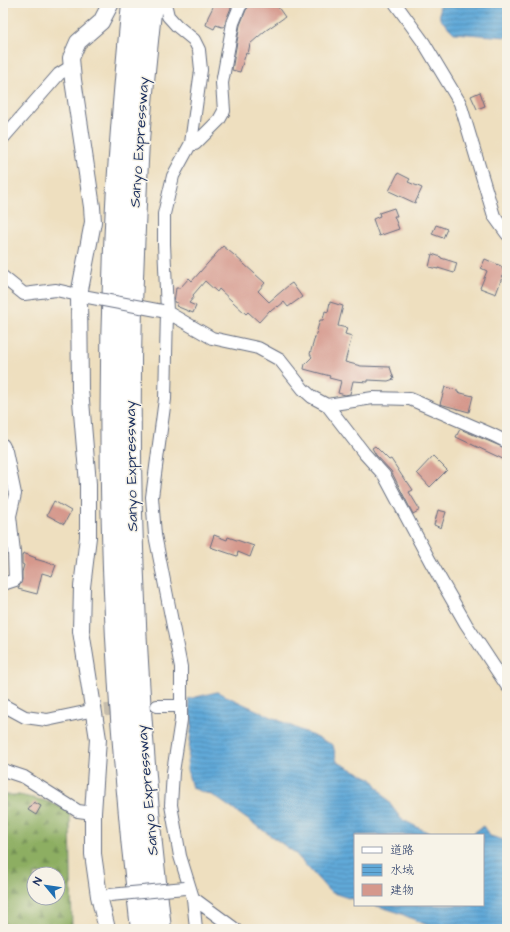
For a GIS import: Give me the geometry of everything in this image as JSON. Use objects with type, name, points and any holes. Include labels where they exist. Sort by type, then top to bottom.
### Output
[{"type":"highway","name":"Sanyo Expressway","points":[[133,3],[137,53],[138,142],[130,350],[130,459],[133,584],[141,729],[153,872],[160,929]]},
{"type":"highway","name":"Sanyo Expressway","points":[[142,929],[134,866],[122,723],[114,585],[111,459],[112,349],[116,226],[121,137],[137,53],[151,3]]},
{"type":"street","points":[[106,929],[104,896],[93,854],[92,813],[98,739],[81,631],[82,587],[88,537],[88,492],[80,388],[83,296],[93,222],[71,58],[78,42],[101,22],[111,3]]},
{"type":"street","points":[[165,3],[168,16],[177,26],[194,40],[199,50],[201,70],[191,143],[173,176],[164,214],[165,399],[152,497],[154,535],[181,667],[182,720],[173,772],[172,805],[180,856],[189,891],[196,929]]},
{"type":"street","points":[[191,143],[195,144],[219,120],[224,111],[222,83],[233,23],[240,6],[243,3]]},
{"type":"street","points":[[395,3],[424,43],[460,103],[494,216],[507,234]]},
{"type":"street","points":[[3,138],[59,74],[72,66]]},
{"type":"street","points":[[3,277],[24,294],[56,290],[164,312],[212,338],[258,348],[280,360],[312,397],[327,405],[364,453],[384,475],[466,624],[507,686]]},
{"type":"street","points":[[327,405],[374,398],[410,399],[507,442]]},
{"type":"street","points":[[3,445],[6,451],[15,494],[10,516],[15,580],[3,584]]},
{"type":"street","points":[[3,705],[25,716],[47,720],[84,712]]},
{"type":"street","points":[[157,706],[181,706]]},
{"type":"street","points":[[3,770],[24,776],[78,811],[92,813]]},
{"type":"street","points":[[104,896],[189,891],[235,929]]},
{"type":"green space","points":[[3,795],[19,795],[46,801],[70,811],[72,929],[3,928]]},
{"type":"water","points":[[439,3],[507,3],[507,37],[454,33],[440,19]]},
{"type":"water","points":[[217,692],[333,745],[337,762],[372,779],[401,819],[431,834],[354,834],[354,900],[330,892],[294,852],[214,796],[192,788],[187,769],[192,722],[188,699]]},
{"type":"water","points":[[483,826],[490,836],[507,841],[507,929],[436,929],[397,912],[377,906],[484,906],[484,834],[472,834]]},
{"type":"building","points":[[215,3],[233,3],[225,26],[222,27],[216,25],[214,29],[206,25]]},
{"type":"building","points":[[250,3],[275,3],[285,17],[250,44],[248,54],[246,53],[240,72],[232,70],[240,25]]},
{"type":"building","points":[[480,92],[485,106],[477,109],[471,96]]},
{"type":"building","points":[[398,173],[410,179],[408,182],[422,188],[415,203],[389,191]]},
{"type":"building","points":[[394,208],[397,216],[394,216],[399,229],[379,236],[373,219],[380,216],[379,213]]},
{"type":"building","points":[[436,225],[447,229],[443,238],[432,234]]},
{"type":"building","points":[[223,246],[265,283],[258,291],[269,302],[292,283],[302,297],[288,307],[284,302],[271,311],[270,310],[259,322],[248,312],[246,314],[219,289],[217,292],[205,281],[193,295],[194,297],[189,303],[196,306],[193,313],[176,306],[178,303],[174,302],[176,288],[180,288],[189,278],[192,281]]},
{"type":"building","points":[[432,254],[457,263],[454,273],[429,267]]},
{"type":"building","points":[[485,259],[501,266],[504,272],[496,294],[480,288],[487,271],[481,268]]},
{"type":"building","points":[[330,302],[343,306],[338,326],[347,328],[345,334],[352,336],[345,362],[361,366],[390,367],[394,379],[388,381],[368,380],[368,382],[353,381],[350,394],[345,395],[338,393],[341,381],[329,378],[330,376],[304,369],[305,364],[312,357],[310,354],[320,320],[323,320],[325,311],[328,312]]},
{"type":"building","points":[[445,387],[473,396],[469,412],[440,404]]},
{"type":"building","points":[[460,429],[507,449],[507,461],[456,437]]},
{"type":"building","points":[[375,446],[389,460],[391,459],[406,482],[407,481],[413,490],[409,492],[420,510],[413,514],[391,471],[376,455],[372,448]]},
{"type":"building","points":[[433,456],[447,470],[430,487],[417,473]]},
{"type":"building","points":[[54,501],[71,511],[64,524],[47,515]]},
{"type":"building","points":[[438,510],[446,512],[441,528],[434,525]]},
{"type":"building","points":[[214,535],[227,540],[228,537],[254,546],[250,557],[238,552],[237,556],[210,547]]},
{"type":"building","points":[[23,553],[36,558],[35,559],[56,565],[52,576],[42,573],[37,594],[18,589],[22,580],[24,565],[22,564]]},
{"type":"building","points":[[34,802],[41,806],[36,815],[28,810]]},
{"type":"tunnel","points":[[87,712],[126,708]]}]
